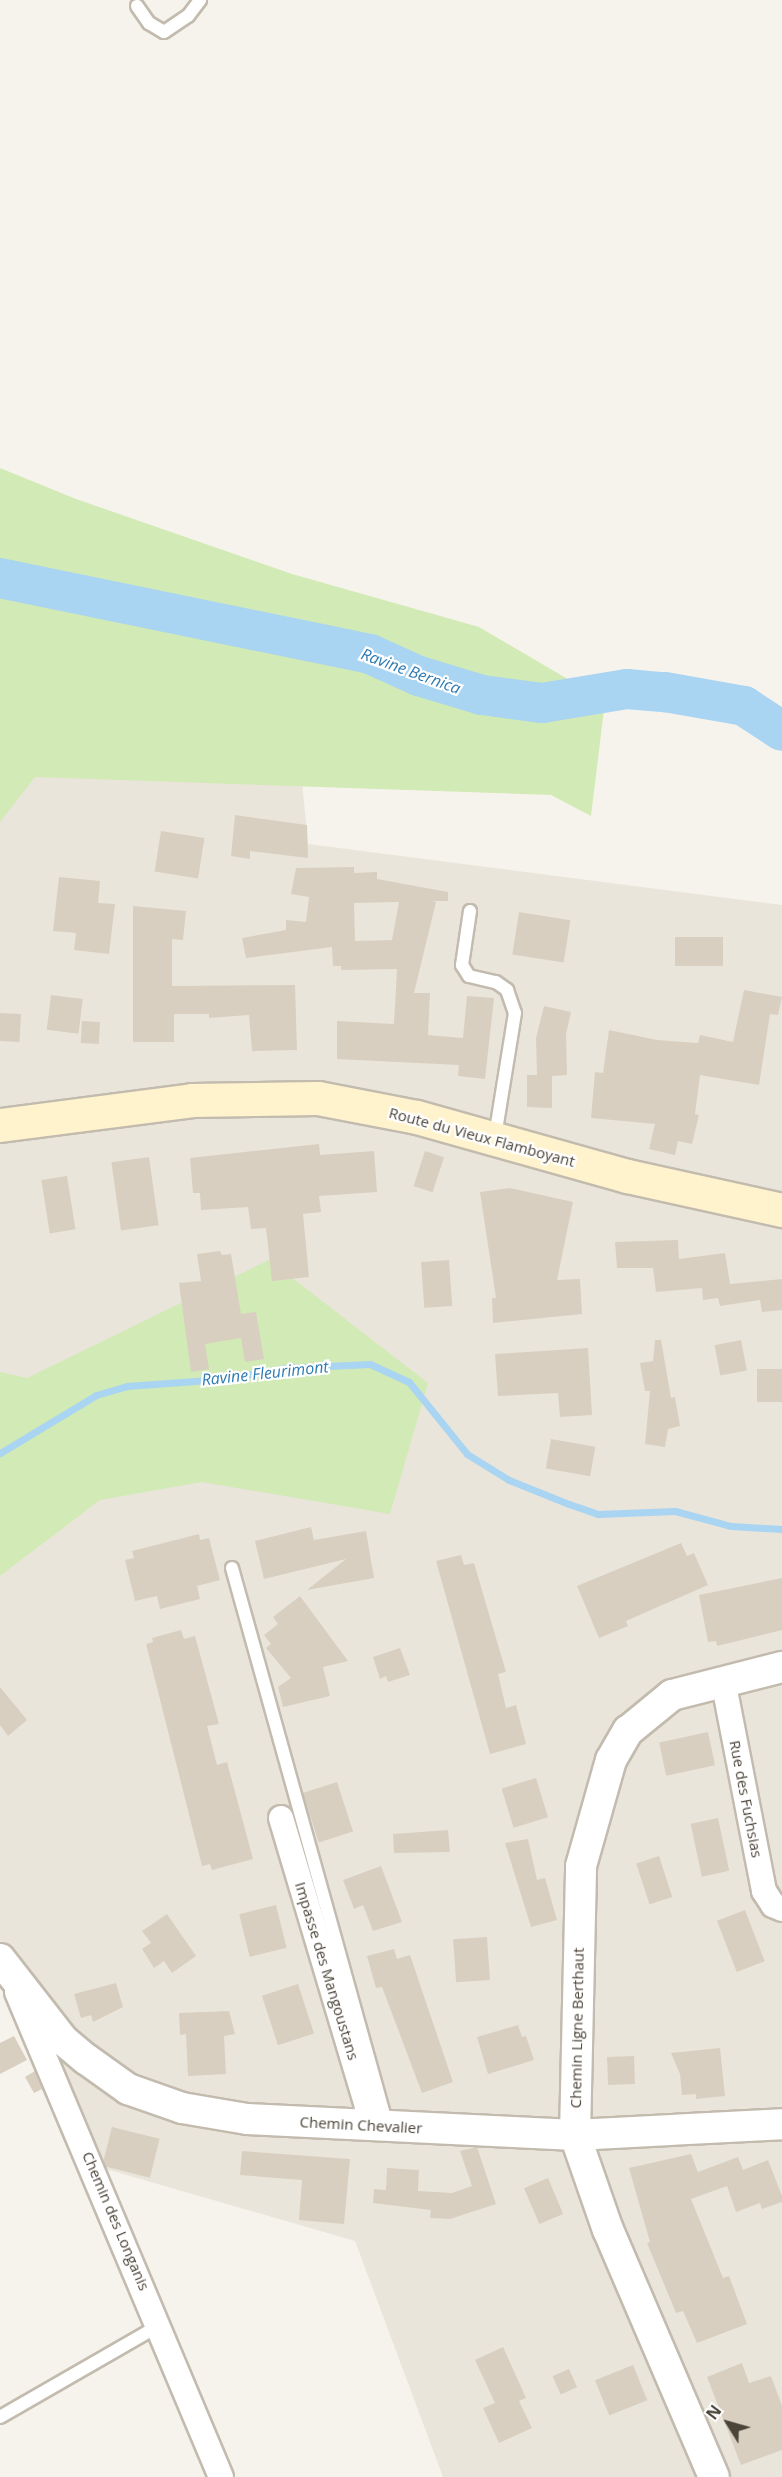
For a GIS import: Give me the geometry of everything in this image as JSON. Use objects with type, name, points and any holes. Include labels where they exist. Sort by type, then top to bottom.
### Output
[{"type":"main road","name":"Route du Vieux Flamboyant","points":[[0,1125],[192,1100],[318,1098],[417,1117],[627,1176],[782,1210]]},
{"type":"street","name":"Chemin Ligne Berthaut","points":[[714,2477],[608,2230],[575,2135],[581,1866],[612,1760],[628,1731],[672,1695],[723,1680],[782,1667]]},
{"type":"street","name":"Rue des Fuchsias","points":[[723,1680],[764,1891],[773,1905],[782,1909]]},
{"type":"street","name":"Impasse des Mangoustans","points":[[281,1818],[367,2107],[376,2126]]},
{"type":"street","name":"Chemin Chevalier","points":[[3,1964],[63,2040],[128,2089],[182,2108],[247,2119],[575,2135],[782,2124]]},
{"type":"street","name":"Chemin des Longanis","points":[[3,1964],[160,2325],[221,2477]]},
{"type":"lane","points":[[137,6],[149,23],[164,32],[188,16],[200,0]]},
{"type":"lane","points":[[470,911],[462,966],[469,976],[496,982],[507,990],[515,1013],[495,1138]]},
{"type":"lane","points":[[232,1568],[376,2126]]},
{"type":"lane","points":[[0,2417],[160,2325]]},
{"type":"shaded area","points":[[0,688],[301,771],[308,844],[782,905],[782,2477],[443,2477],[355,2241],[92,2165],[0,1959]]},
{"type":"green space","points":[[0,468],[76,499],[292,574],[479,627],[605,701],[591,816],[551,795],[35,777],[0,822]]},
{"type":"green space","points":[[269,1260],[428,1383],[390,1514],[202,1482],[100,1500],[0,1576],[0,1372],[27,1378]]},
{"type":"building","points":[[235,815],[307,825],[308,858],[250,851],[250,859],[231,856]]},
{"type":"building","points":[[161,831],[204,838],[198,878],[155,871]]},
{"type":"building","points":[[354,867],[354,873],[377,872],[377,879],[448,892],[448,901],[433,901],[436,902],[414,993],[430,993],[428,1035],[463,1038],[467,996],[494,998],[485,1079],[458,1076],[459,1065],[337,1059],[337,1021],[394,1024],[397,969],[341,970],[341,966],[333,966],[332,947],[246,958],[242,938],[286,930],[286,920],[306,922],[309,897],[291,894],[296,868]],"holes":[[[399,902],[392,940],[355,941],[354,903]]]},
{"type":"building","points":[[59,877],[100,881],[98,903],[115,904],[109,954],[74,950],[76,933],[53,931]]},
{"type":"building","points":[[133,906],[186,911],[183,940],[172,939],[172,986],[295,985],[297,1050],[252,1051],[249,1015],[209,1018],[209,1014],[174,1014],[174,1042],[133,1042]]},
{"type":"building","points":[[519,912],[570,920],[564,963],[512,954]]},
{"type":"building","points":[[675,937],[723,937],[723,966],[675,966]]},
{"type":"building","points":[[744,990],[782,997],[778,1015],[770,1014],[759,1085],[700,1075],[695,1114],[699,1115],[692,1144],[678,1141],[675,1155],[649,1149],[655,1124],[591,1118],[595,1072],[603,1073],[609,1030],[657,1040],[698,1043],[700,1035],[733,1042]]},
{"type":"building","points":[[51,995],[83,999],[78,1034],[47,1030]]},
{"type":"building","points":[[544,1006],[571,1012],[566,1034],[567,1075],[552,1076],[552,1108],[527,1107],[527,1075],[537,1075],[536,1038]]},
{"type":"building","points":[[0,1013],[21,1014],[20,1042],[0,1041]]},
{"type":"building","points":[[82,1021],[100,1022],[99,1044],[81,1043]]},
{"type":"building","points":[[319,1144],[320,1155],[374,1151],[377,1192],[319,1196],[321,1212],[303,1214],[309,1277],[272,1281],[266,1228],[251,1229],[248,1207],[201,1210],[200,1193],[193,1193],[190,1158]]},
{"type":"building","points":[[425,1151],[444,1157],[433,1192],[414,1186]]},
{"type":"building","points":[[149,1157],[159,1225],[121,1231],[111,1162]]},
{"type":"building","points":[[67,1176],[75,1229],[50,1233],[41,1180]]},
{"type":"building","points":[[510,1188],[573,1202],[557,1280],[580,1279],[582,1314],[493,1323],[492,1298],[496,1298],[480,1192]]},
{"type":"building","points":[[678,1240],[679,1259],[725,1253],[730,1284],[782,1279],[782,1310],[762,1312],[760,1300],[720,1306],[718,1298],[703,1300],[702,1288],[656,1292],[653,1268],[617,1268],[615,1242]]},
{"type":"building","points":[[220,1251],[222,1255],[231,1254],[241,1314],[256,1312],[264,1359],[245,1362],[241,1338],[205,1344],[209,1369],[191,1372],[179,1283],[201,1281],[197,1254]]},
{"type":"building","points":[[449,1260],[452,1306],[424,1308],[421,1262]]},
{"type":"building","points":[[655,1340],[661,1340],[671,1398],[675,1397],[680,1426],[668,1429],[665,1447],[645,1444],[650,1391],[645,1391],[640,1363],[653,1361]]},
{"type":"building","points":[[741,1340],[747,1370],[720,1376],[714,1345]]},
{"type":"building","points":[[588,1348],[592,1415],[560,1417],[558,1393],[498,1396],[495,1354]]},
{"type":"building","points":[[757,1369],[782,1369],[782,1402],[757,1402]]},
{"type":"building","points":[[551,1439],[595,1447],[590,1476],[546,1469]]},
{"type":"building","points":[[311,1527],[314,1540],[366,1531],[374,1578],[307,1590],[346,1559],[264,1579],[255,1541]]},
{"type":"building","points":[[199,1534],[200,1540],[209,1538],[220,1580],[197,1586],[200,1599],[160,1609],[157,1596],[135,1601],[125,1560],[134,1558],[132,1551]]},
{"type":"building","points":[[681,1543],[687,1556],[694,1553],[708,1585],[626,1621],[628,1626],[599,1638],[577,1586]]},
{"type":"building","points":[[461,1555],[464,1565],[474,1563],[506,1672],[498,1674],[506,1708],[516,1705],[526,1744],[490,1754],[436,1561]]},
{"type":"building","points":[[782,1578],[782,1630],[717,1646],[716,1641],[708,1642],[699,1595]]},
{"type":"building","points":[[300,1596],[348,1661],[323,1667],[330,1696],[283,1707],[278,1687],[291,1678],[266,1648],[271,1644],[264,1635],[278,1624],[273,1617]]},
{"type":"building","points":[[181,1630],[184,1639],[195,1636],[219,1724],[207,1726],[217,1765],[227,1762],[253,1859],[212,1870],[210,1864],[202,1866],[146,1644],[153,1642],[152,1638]]},
{"type":"building","points":[[400,1648],[410,1675],[388,1682],[386,1676],[380,1679],[373,1657]]},
{"type":"building","points":[[0,1687],[27,1720],[8,1736],[0,1725]]},
{"type":"building","points":[[708,1732],[715,1765],[666,1776],[659,1742]]},
{"type":"building","points":[[536,1778],[548,1817],[514,1828],[502,1789]]},
{"type":"building","points":[[337,1782],[353,1831],[319,1843],[303,1793]]},
{"type":"building","points":[[718,1818],[729,1871],[702,1877],[691,1824]]},
{"type":"building","points":[[448,1830],[450,1852],[394,1853],[393,1834]]},
{"type":"building","points":[[528,1839],[537,1880],[545,1878],[557,1920],[531,1927],[505,1843]]},
{"type":"building","points":[[659,1856],[672,1897],[649,1904],[636,1863]]},
{"type":"building","points":[[381,1866],[402,1922],[373,1931],[363,1905],[354,1909],[343,1880]]},
{"type":"building","points":[[276,1905],[287,1948],[250,1957],[239,1914]]},
{"type":"building","points":[[745,1910],[765,1961],[737,1972],[717,1921]]},
{"type":"building","points":[[167,1914],[196,1956],[172,1973],[164,1961],[154,1968],[142,1949],[151,1943],[142,1931]]},
{"type":"building","points":[[487,1937],[490,1980],[456,1982],[453,1939]]},
{"type":"building","points":[[394,1949],[397,1959],[410,1955],[453,2082],[422,2093],[382,1987],[376,1988],[367,1956]]},
{"type":"building","points":[[116,1983],[123,2007],[93,2022],[91,2015],[81,2018],[74,1994]]},
{"type":"building","points":[[298,1984],[314,2033],[278,2045],[262,1996]]},
{"type":"building","points":[[229,2011],[235,2034],[224,2036],[226,2074],[188,2076],[186,2034],[180,2035],[179,2013]]},
{"type":"building","points":[[518,2025],[522,2037],[526,2036],[534,2060],[488,2074],[477,2037]]},
{"type":"building","points":[[14,2036],[27,2060],[0,2074],[0,2043]]},
{"type":"building","points":[[720,2048],[725,2096],[696,2099],[696,2094],[682,2095],[680,2074],[671,2053]]},
{"type":"building","points":[[634,2056],[635,2084],[608,2085],[607,2057]]},
{"type":"building","points":[[35,2071],[42,2089],[34,2093],[25,2077]]},
{"type":"building","points":[[112,2127],[160,2139],[150,2178],[102,2166]]},
{"type":"building","points":[[477,2147],[496,2204],[450,2219],[430,2218],[431,2210],[373,2203],[374,2189],[386,2190],[387,2168],[419,2170],[418,2191],[452,2193],[472,2186],[460,2151]]},
{"type":"building","points":[[242,2151],[350,2159],[344,2224],[299,2220],[302,2180],[240,2175]]},
{"type":"building","points":[[691,2154],[698,2172],[738,2157],[743,2170],[768,2160],[782,2196],[782,2202],[762,2209],[760,2203],[736,2212],[727,2186],[691,2199],[723,2278],[729,2276],[747,2324],[697,2343],[683,2311],[676,2313],[647,2243],[650,2242],[629,2168]]},
{"type":"building","points":[[548,2178],[563,2214],[539,2224],[524,2188]]},
{"type":"building","points":[[503,2347],[526,2398],[519,2401],[532,2428],[499,2443],[483,2408],[495,2403],[475,2360]]},
{"type":"building","points":[[742,2363],[749,2383],[771,2376],[782,2406],[782,2450],[741,2465],[707,2377]]},
{"type":"building","points":[[633,2365],[647,2400],[609,2416],[595,2380]]},
{"type":"building","points":[[569,2369],[577,2387],[561,2395],[553,2376]]},
{"type":"waterway","name":"Ravine Bernica","points":[[0,578],[370,654],[419,676],[482,695],[542,703],[627,689],[665,692],[744,706],[782,731]]},
{"type":"waterway","name":"Ravine Fleurimont","points":[[0,1453],[96,1395],[127,1386],[223,1379],[286,1368],[370,1364],[409,1382],[467,1454],[509,1480],[598,1514],[675,1511],[731,1526],[782,1529]]}]
